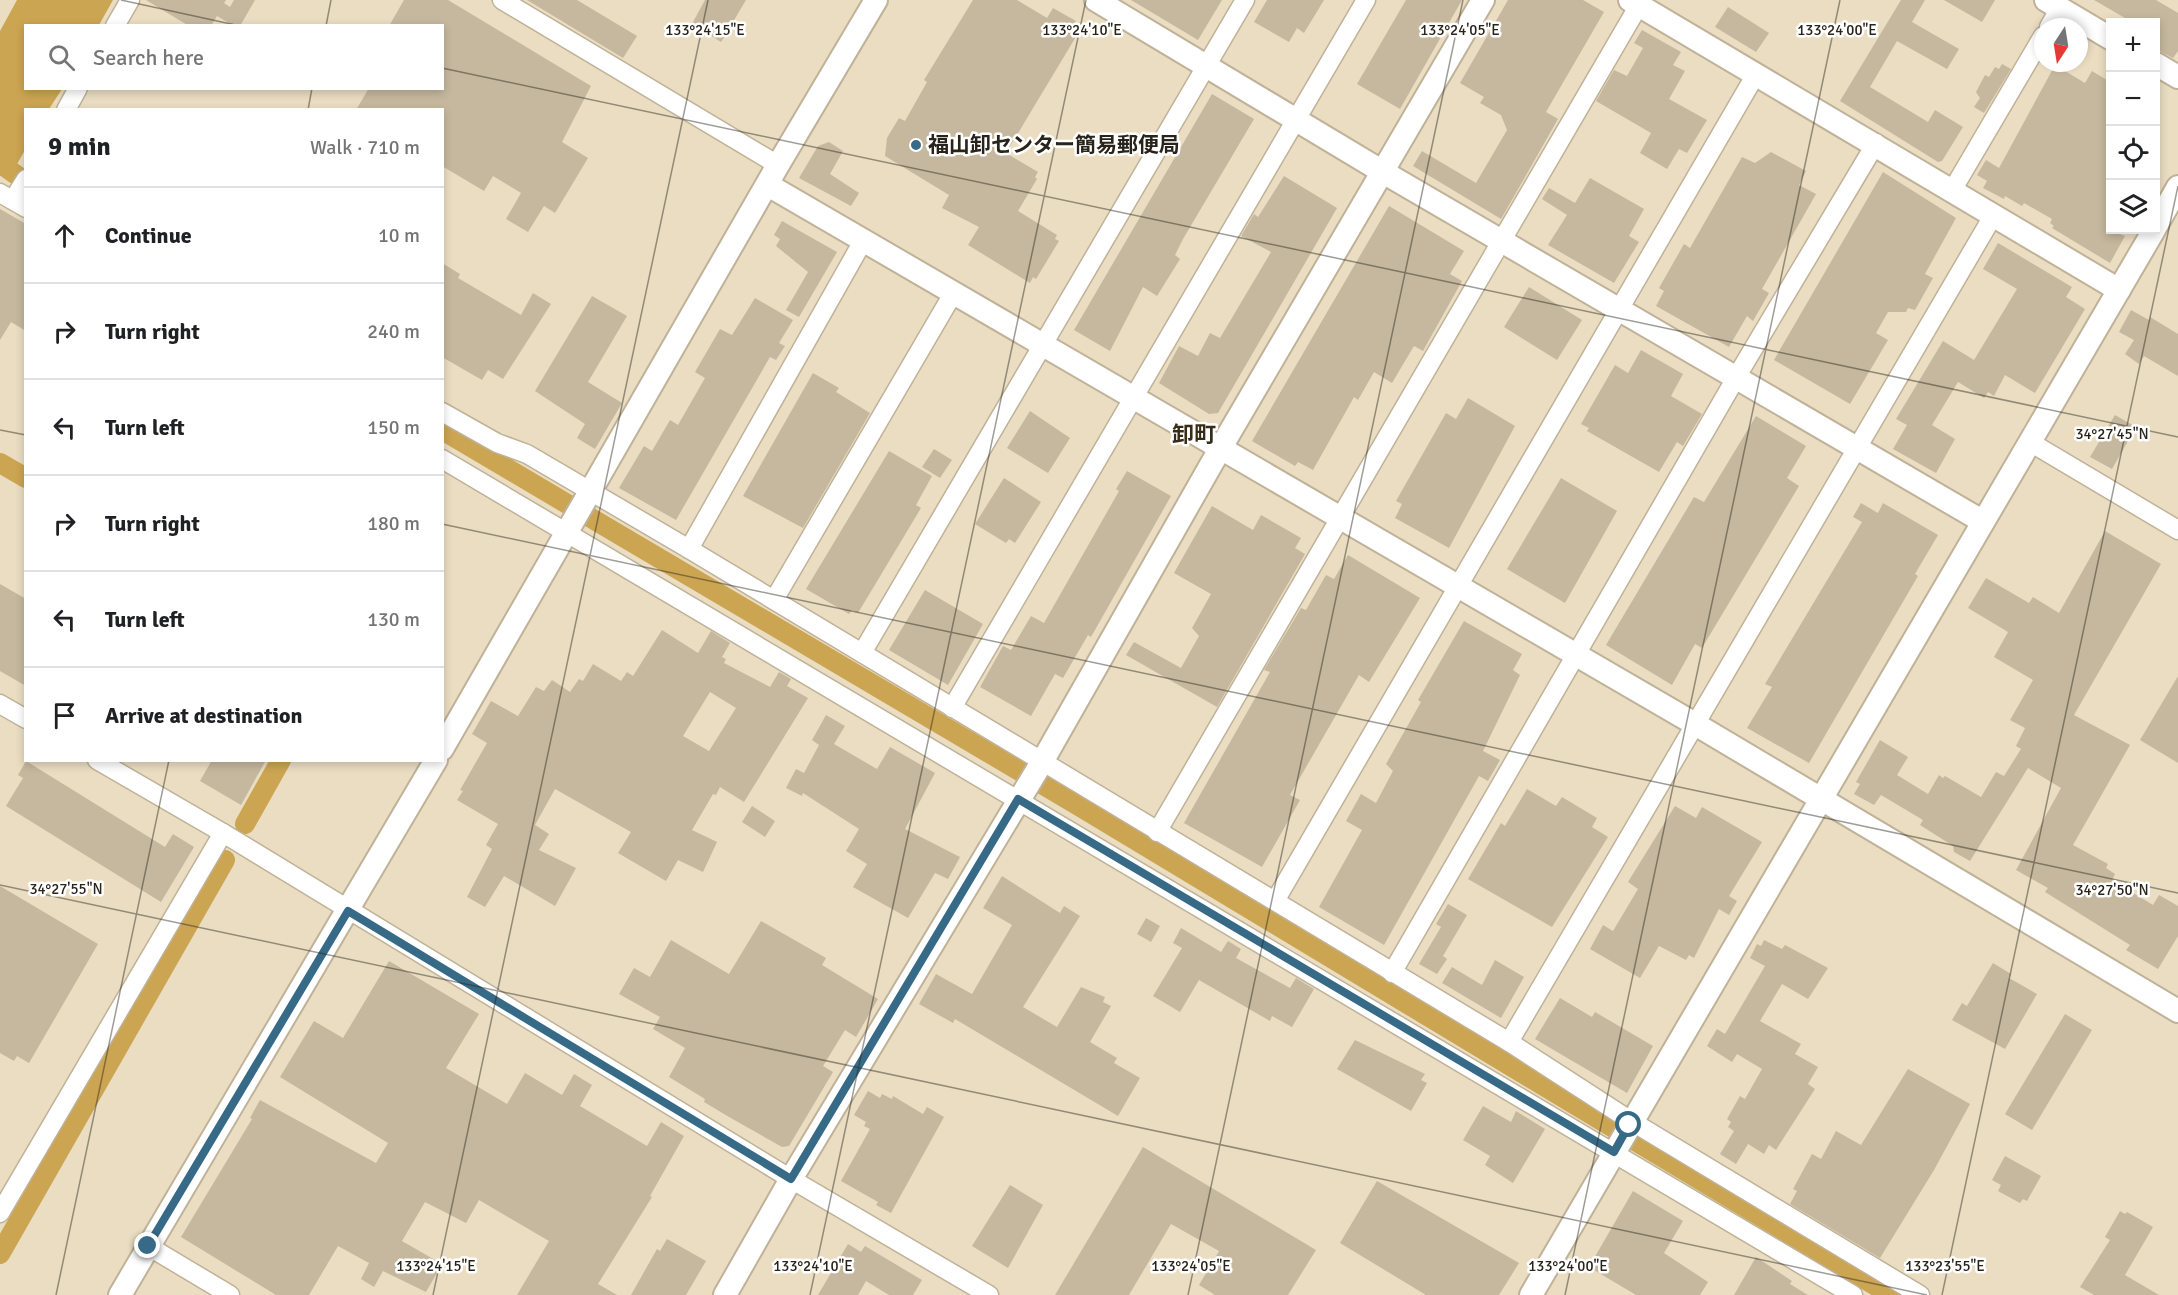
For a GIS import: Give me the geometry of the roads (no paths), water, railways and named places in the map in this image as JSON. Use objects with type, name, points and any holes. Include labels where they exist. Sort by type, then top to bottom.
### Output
[{"type":"street","points":[[116,24],[130,0]]},
{"type":"street","points":[[502,0],[778,165]]},
{"type":"street","points":[[444,746],[778,165],[876,0]]},
{"type":"street","points":[[1096,0],[1121,6],[1207,66],[1383,172],[1737,376],[1982,521]]},
{"type":"street","points":[[862,652],[1245,0]]},
{"type":"street","points":[[952,708],[1366,0]]},
{"type":"street","points":[[724,1295],[1030,780],[1220,449],[1483,0]]},
{"type":"street","points":[[1157,832],[1502,240],[1635,3],[1953,189],[1993,216],[2119,290]]},
{"type":"street","points":[[2051,12],[2106,36]]},
{"type":"street","points":[[1953,189],[2034,51]]},
{"type":"street","points":[[2160,66],[2178,77]]},
{"type":"street","points":[[1275,901],[1456,586],[1756,74]]},
{"type":"street","points":[[67,108],[77,90]]},
{"type":"street","points":[[1392,973],[1737,376],[1876,144]]},
{"type":"street","points":[[768,185],[1820,797],[2178,1011]]},
{"type":"street","points":[[2160,219],[2178,187]]},
{"type":"street","points":[[1509,1042],[1993,216]]},
{"type":"street","points":[[1530,1295],[2152,234]]},
{"type":"street","points":[[689,549],[863,241]]},
{"type":"street","points":[[774,600],[954,292]]},
{"type":"street","points":[[444,413],[497,443],[527,454],[588,496],[689,549],[952,708],[1030,780],[1157,832],[1509,1042],[1630,1123],[1920,1295]]},
{"type":"street","points":[[2030,442],[2178,530]]},
{"type":"street","points":[[444,460],[1030,780],[1615,1149],[1853,1295]]},
{"type":"street","points":[[0,704],[24,718]]},
{"type":"street","points":[[101,762],[223,833],[791,1179],[988,1295]]},
{"type":"street","points":[[120,1295],[435,762]]},
{"type":"street","points":[[0,1213],[223,833]]},
{"type":"street","points":[[148,1246],[230,1295]]},
{"type":"waterway","points":[[0,163],[24,181]]},
{"type":"waterway","points":[[444,431],[1077,805],[1891,1295]]},
{"type":"waterway","points":[[0,463],[24,477]]},
{"type":"waterway","points":[[245,824],[280,762]]},
{"type":"waterway","points":[[0,1254],[225,860]]},
{"type":"place","name":"福山卸センター簡易郵便局","points":[[916,145]]},
{"type":"district","name":"卸町","points":[[1194,434]]}]
